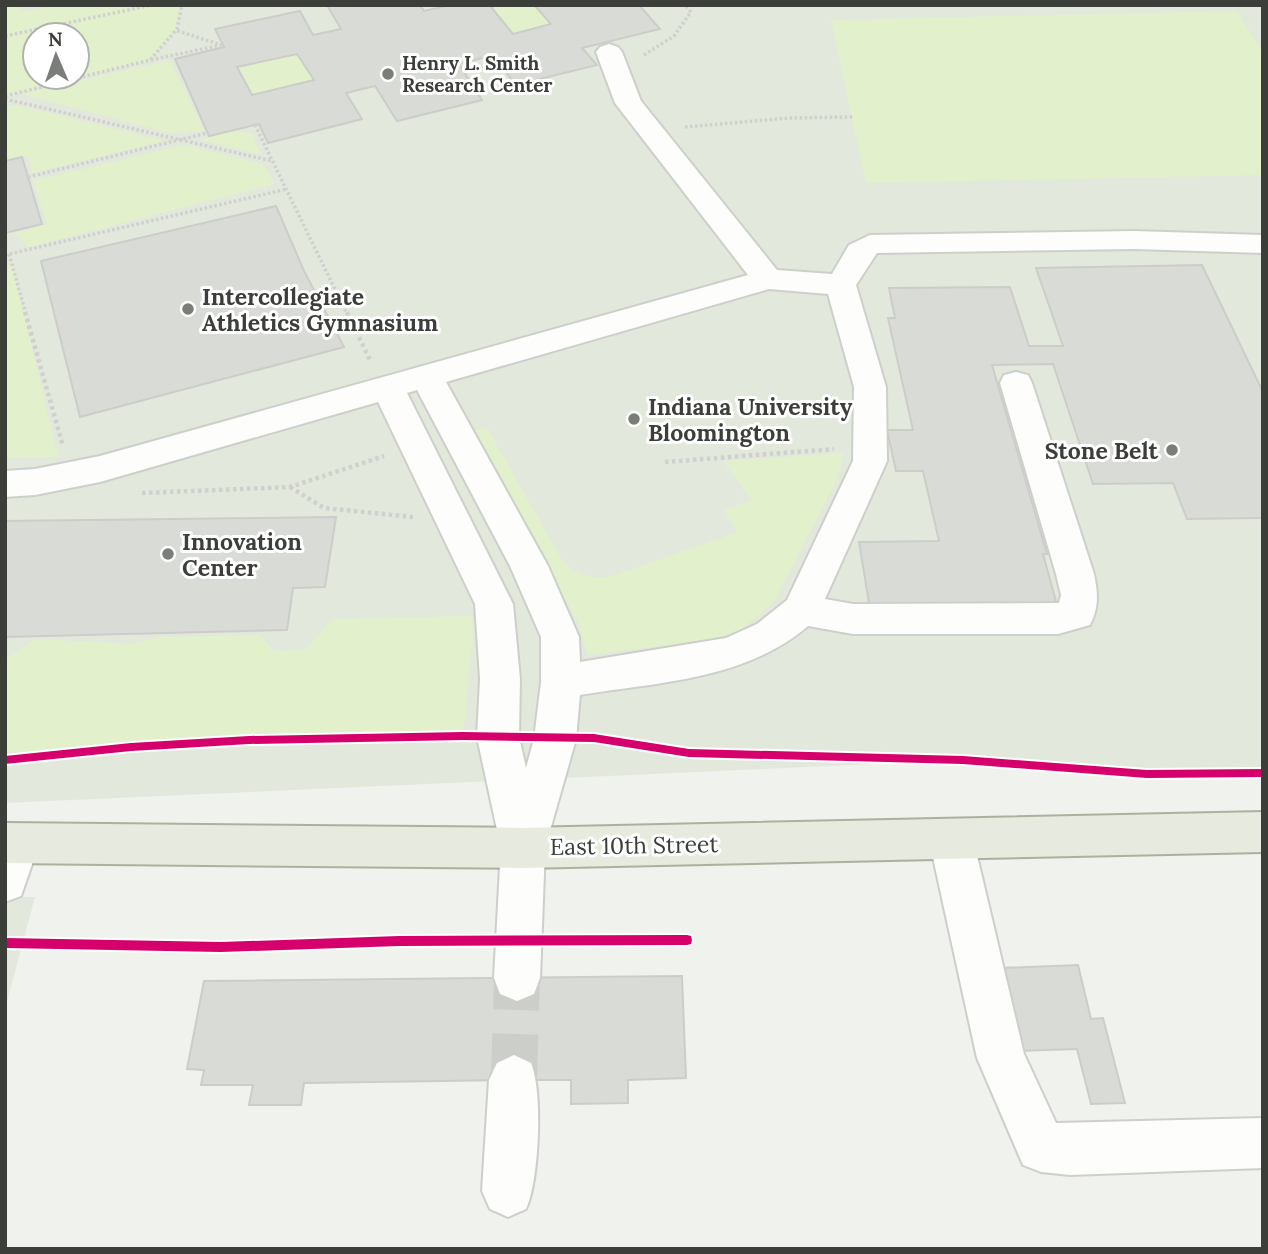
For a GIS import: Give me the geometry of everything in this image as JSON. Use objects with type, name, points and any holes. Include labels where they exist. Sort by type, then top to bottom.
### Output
[{"type":"main road","name":"East 10th Street","points":[[9,856],[1263,832]]},
{"type":"lane","points":[[613,63],[628,103],[768,279]]},
{"type":"lane","points":[[561,682],[731,653],[771,635],[801,610],[870,461],[870,387],[841,285],[860,252],[870,244],[1133,240],[1263,244]]},
{"type":"lane","points":[[5,484],[35,482],[100,469],[381,378],[426,376],[768,279],[841,285]]},
{"type":"lane","points":[[426,376],[547,603],[560,637],[561,682],[555,739],[523,848],[517,978]]},
{"type":"lane","points":[[381,378],[484,579],[494,604],[500,680],[498,737],[523,848]]},
{"type":"lane","points":[[801,610],[853,619],[1058,619],[1076,614],[1080,595],[1075,574],[1017,383]]},
{"type":"lane","points":[[951,839],[1001,1058],[1041,1147],[1070,1150],[1263,1143]]},
{"type":"lane","points":[[508,1191],[514,1080]]},
{"type":"path","points":[[127,10],[130,5]]},
{"type":"path","points":[[5,36],[152,5]]},
{"type":"path","points":[[150,61],[167,45],[176,30],[182,18],[181,5]]},
{"type":"path","points":[[613,63],[674,36],[691,12],[685,5]]},
{"type":"path","points":[[5,98],[12,92],[221,45],[176,30]]},
{"type":"path","points":[[5,98],[273,161]]},
{"type":"path","points":[[648,130],[789,118],[852,117]]},
{"type":"path","points":[[255,125],[381,378]]},
{"type":"path","points":[[29,177],[207,133]]},
{"type":"path","points":[[64,447],[7,255],[287,189]]},
{"type":"path","points":[[665,462],[870,446]]},
{"type":"path","points":[[141,493],[290,487],[386,456]]},
{"type":"path","points":[[290,487],[324,508],[418,517]]},
{"type":"shaded area","name":"Indiana University Bloomington","points":[[5,5],[1263,5],[1263,773],[1147,774],[963,760],[5,803]]},
{"type":"shaded area","points":[[5,897],[35,897],[5,1009]]},
{"type":"green space","points":[[5,5],[20,5],[22,12],[56,5],[130,5],[128,10],[151,5],[180,5],[175,30],[150,60],[91,75],[91,21],[21,21],[21,91],[25,91],[5,96]]},
{"type":"green space","points":[[534,5],[551,24],[513,34],[491,7]]},
{"type":"green space","points":[[1237,11],[1263,53],[1263,175],[866,183],[831,20]]},
{"type":"green space","points":[[297,54],[314,80],[252,95],[237,67]]},
{"type":"green space","points":[[170,60],[204,131],[170,133],[22,94],[35,91],[91,91],[91,78]]},
{"type":"green space","points":[[17,105],[164,141],[32,173],[28,156],[5,161],[5,106]]},
{"type":"green space","points":[[232,131],[253,134],[260,154],[200,140]]},
{"type":"green space","points":[[183,145],[263,164],[274,184],[29,247],[15,233],[47,224],[33,181]]},
{"type":"green space","points":[[12,264],[58,457],[5,458],[5,266]]},
{"type":"green space","points":[[487,428],[562,560],[584,575],[596,577],[610,577],[738,532],[724,510],[751,500],[723,461],[843,453],[837,479],[774,602],[742,629],[716,639],[588,655],[577,620],[469,431]]},
{"type":"green space","points":[[471,616],[473,630],[463,736],[5,752],[5,660],[34,639],[135,644],[160,637],[259,635],[275,651],[305,650],[333,619]]},
{"type":"building","name":"Henry L. Smith Research Center","points":[[327,5],[420,5],[424,11],[451,5],[499,5],[491,7],[513,34],[551,24],[534,5],[639,5],[660,29],[582,48],[597,65],[515,85],[494,55],[459,64],[482,100],[397,121],[375,86],[346,93],[362,119],[268,143],[259,124],[209,136],[175,59],[224,47],[215,29],[300,11],[313,35],[341,29]],"holes":[[[297,54],[314,80],[252,95],[237,67]]]},
{"type":"building","points":[[22,157],[42,224],[5,233],[5,161]]},
{"type":"building","name":"Intercollegiate Athletics Gymnasium","points":[[276,206],[304,271],[344,347],[80,417],[41,261]]},
{"type":"building","name":"Stone Belt","points":[[1202,265],[1263,392],[1263,518],[1187,519],[1173,483],[1093,484],[1053,364],[992,365],[1047,554],[1043,554],[1057,605],[870,609],[859,542],[939,541],[923,471],[896,471],[887,430],[913,430],[888,318],[895,318],[889,288],[1010,287],[1029,346],[1063,346],[1036,268]]},
{"type":"building","name":"Innovation Center","points":[[336,517],[325,587],[293,588],[287,630],[5,637],[5,521]]},
{"type":"building","points":[[1078,965],[1091,1019],[1103,1018],[1125,1103],[1091,1104],[1077,1049],[1018,1051],[1000,968]]},
{"type":"building","points":[[682,976],[686,1078],[628,1080],[628,1103],[571,1104],[571,1080],[514,1080],[304,1083],[301,1105],[249,1105],[253,1085],[201,1085],[204,1070],[187,1069],[204,981]]},
{"type":"tunnel","points":[[514,1080],[517,978]]},
{"type":"cycle path","points":[[5,760],[131,747],[249,740],[463,736],[594,738],[689,753],[963,760],[1147,774],[1263,773]]},
{"type":"cycle path","points":[[5,943],[221,947],[399,941],[687,940]]},
{"type":"place","name":"Henry L. Smith Research Center","points":[[388,74]]},
{"type":"place","name":"Intercollegiate Athletics Gymnasium","points":[[188,309]]},
{"type":"place","name":"Indiana University Bloomington","points":[[634,419]]},
{"type":"place","name":"Stone Belt","points":[[1172,450]]},
{"type":"place","name":"Innovation Center","points":[[168,554]]}]
